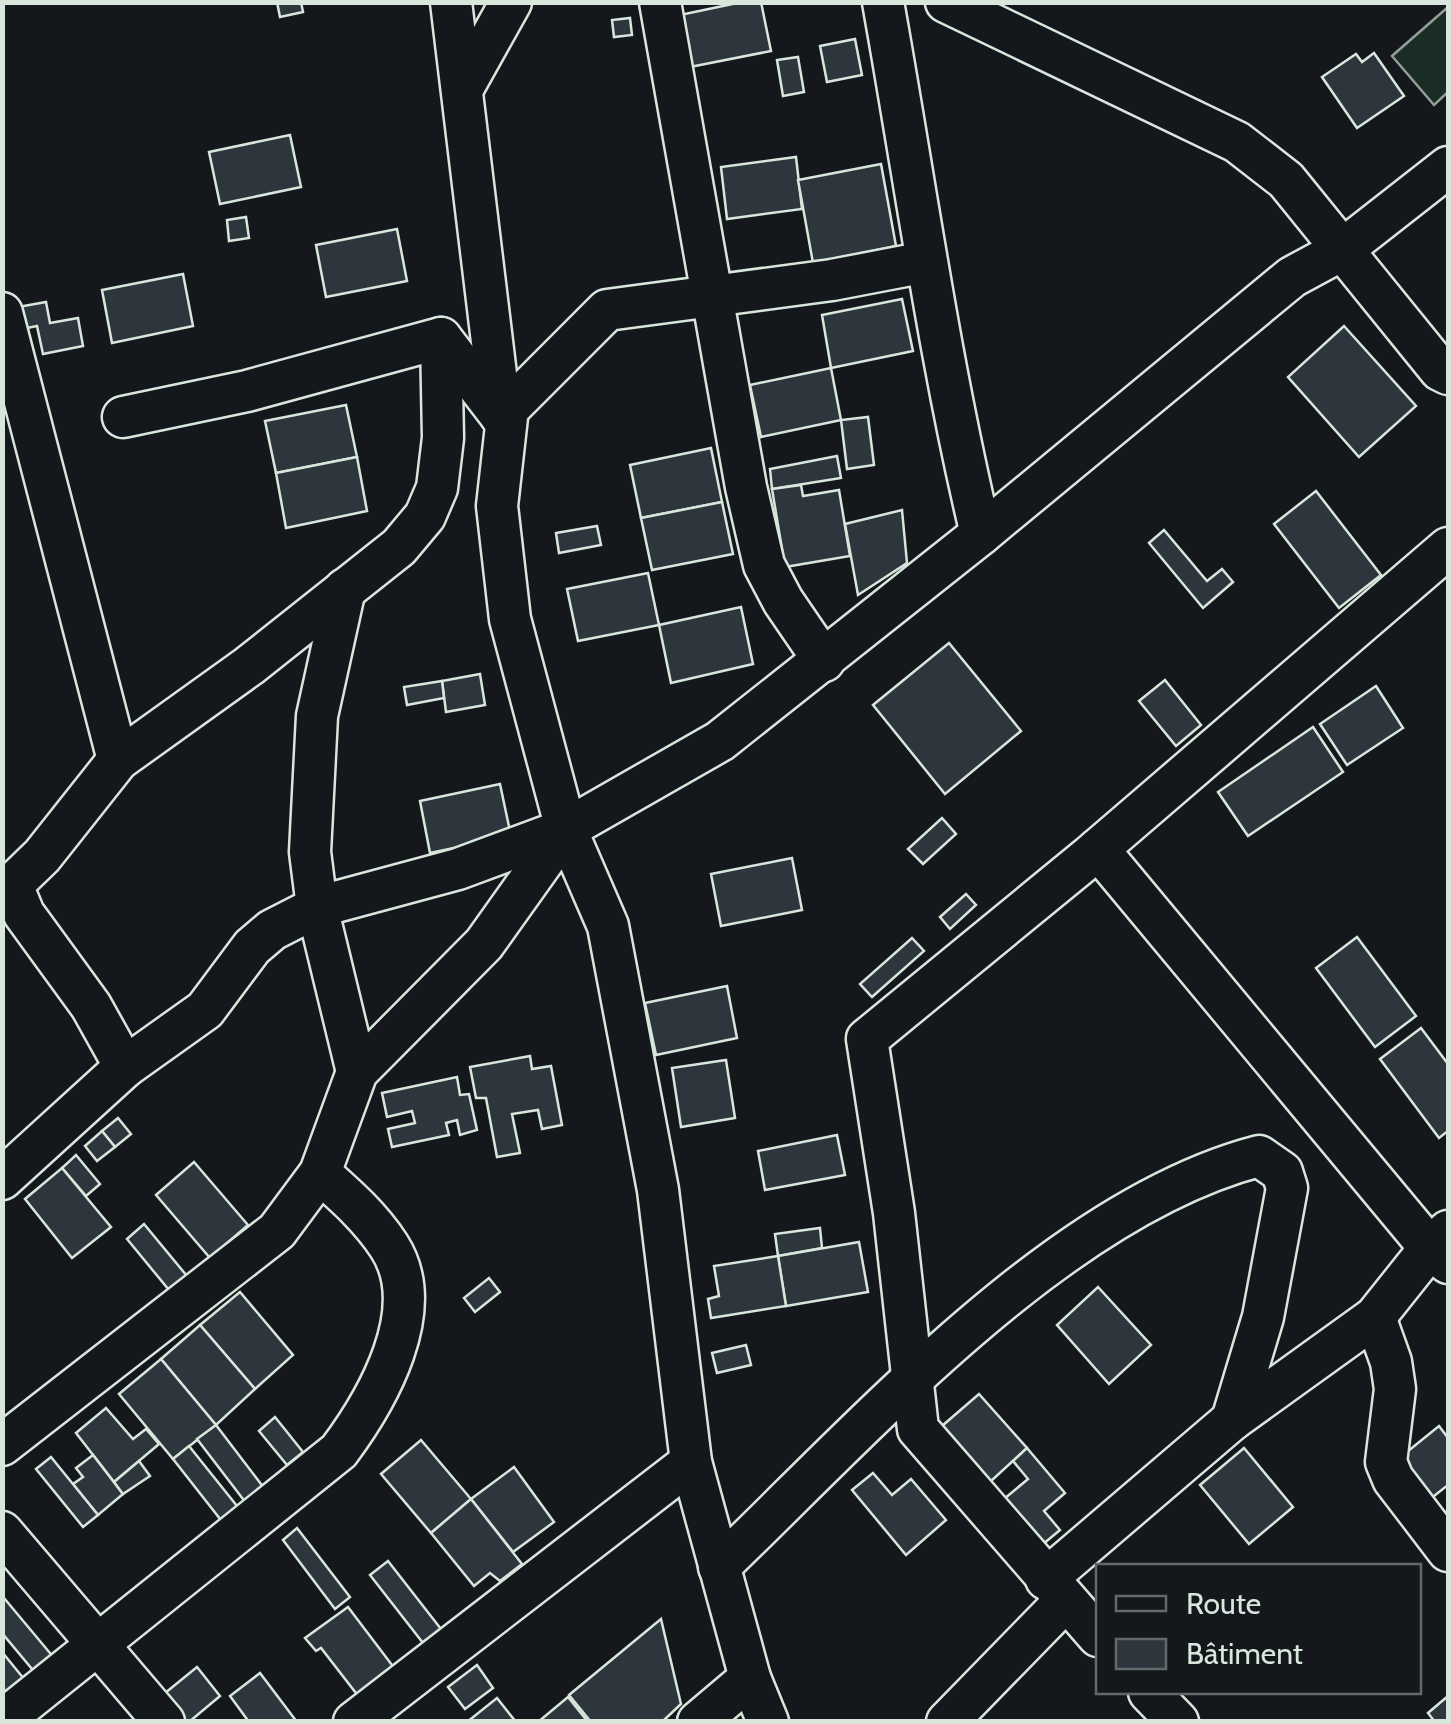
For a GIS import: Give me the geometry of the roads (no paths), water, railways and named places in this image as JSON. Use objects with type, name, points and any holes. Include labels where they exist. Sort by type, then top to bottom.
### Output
[{"type":"street","points":[[451,2],[501,416]]},
{"type":"street","points":[[463,88],[511,2]]},
{"type":"street","points":[[660,2],[711,296],[764,565],[783,601],[824,660]]},
{"type":"street","points":[[883,2],[926,262],[981,534]]},
{"type":"street","points":[[946,2],[1237,142],[1286,180],[1440,370],[1448,374]]},
{"type":"street","points":[[2,1179],[125,1067],[206,1010],[252,947],[272,930],[317,907],[458,868],[566,829],[720,741],[981,534],[1292,276],[1342,250],[1448,167]]},
{"type":"street","points":[[501,416],[607,310],[832,280],[926,262]]},
{"type":"street","points":[[2,313],[118,760]]},
{"type":"street","points":[[441,338],[501,416],[507,417],[497,506],[510,619],[566,829],[608,926],[658,1190],[691,1462],[750,1678],[768,1722]]},
{"type":"street","points":[[124,417],[248,392],[441,338]]},
{"type":"street","points":[[125,1067],[91,1006],[7,888],[42,856],[118,760],[249,666],[345,590],[399,547],[425,516],[438,488],[443,438],[441,338]]},
{"type":"street","points":[[1096,1634],[918,1430],[894,1213],[867,1039],[1098,849],[1448,548]]},
{"type":"street","points":[[345,590],[317,716],[310,852],[317,907],[356,1072]]},
{"type":"street","points":[[2,1445],[277,1231],[320,1173],[356,1072],[484,944],[566,829]]},
{"type":"street","points":[[946,1722],[1056,1590],[1232,1420],[1375,1317],[1442,1247],[1098,849]]},
{"type":"street","points":[[718,1568],[910,1384],[1012,1295],[1110,1222],[1228,1164],[1259,1156],[1282,1172],[1286,1188],[1263,1317],[1232,1420]]},
{"type":"street","points":[[2,1721],[339,1450],[375,1402],[394,1352],[404,1301],[392,1250],[360,1208],[320,1173]]},
{"type":"street","points":[[1375,1317],[1391,1362],[1395,1389],[1386,1462],[1392,1479],[1448,1550]]},
{"type":"street","points":[[354,1722],[691,1462]]},
{"type":"street","points":[[2,1532],[164,1722]]},
{"type":"street","points":[[698,1722],[750,1678]]},
{"type":"street","points":[[1151,1694],[1178,1722]]}]
